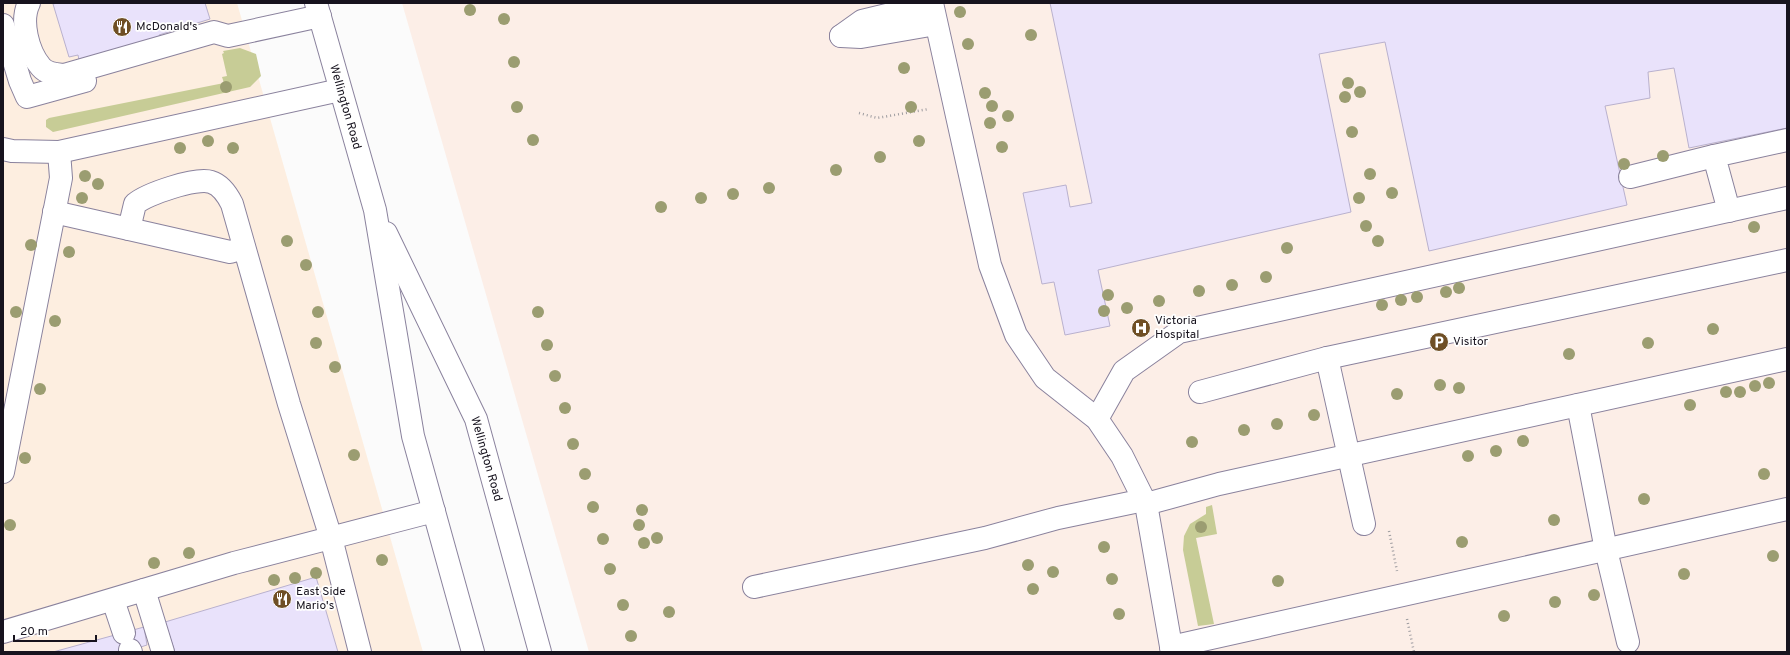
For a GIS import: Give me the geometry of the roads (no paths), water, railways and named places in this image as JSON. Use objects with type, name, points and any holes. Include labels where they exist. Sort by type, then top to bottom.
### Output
[{"type":"main road","points":[[29,3],[26,10],[26,36],[41,67],[50,73],[64,75],[214,32],[228,36]]},
{"type":"main road","points":[[3,24],[20,81],[27,97],[217,44],[228,36],[318,9]]},
{"type":"main road","name":"Wellington Road","points":[[318,9],[375,210],[413,436],[473,652]]},
{"type":"main road","points":[[933,10],[990,265],[1016,334],[1045,378],[1097,419],[1122,456],[1145,502],[1171,650],[1787,509]]},
{"type":"main road","points":[[3,149],[12,152],[59,152],[340,90]]},
{"type":"main road","points":[[1630,177],[1787,140]]},
{"type":"main road","points":[[3,472],[62,178],[59,152]]},
{"type":"main road","points":[[1714,156],[1729,211]]},
{"type":"main road","points":[[129,229],[135,204],[140,199],[192,182],[211,182],[219,187],[230,200],[289,404],[331,538],[360,652]]},
{"type":"main road","points":[[1097,419],[1124,371],[1178,332],[1787,198]]},
{"type":"main road","name":"Wellington Road","points":[[375,210],[476,419],[540,652]]},
{"type":"main road","points":[[54,212],[230,252],[244,248]]},
{"type":"main road","points":[[1200,392],[1327,358],[1787,260]]},
{"type":"main road","points":[[1327,358],[1364,524]]},
{"type":"main road","points":[[754,587],[985,538],[1058,518],[1145,502],[1349,455],[1787,359]]},
{"type":"main road","points":[[1578,405],[1606,550],[1628,642]]},
{"type":"main road","points":[[3,632],[234,563],[434,511]]},
{"type":"main road","points":[[144,590],[163,652]]},
{"type":"main road","points":[[113,600],[128,645]]},
{"type":"place","name":"McDonald's","points":[[122,27]]},
{"type":"place","name":"Victoria Hospital","points":[[1141,328]]},
{"type":"place","name":"Visitor","points":[[1439,342]]},
{"type":"place","name":"East Side Mario's","points":[[282,599]]}]
